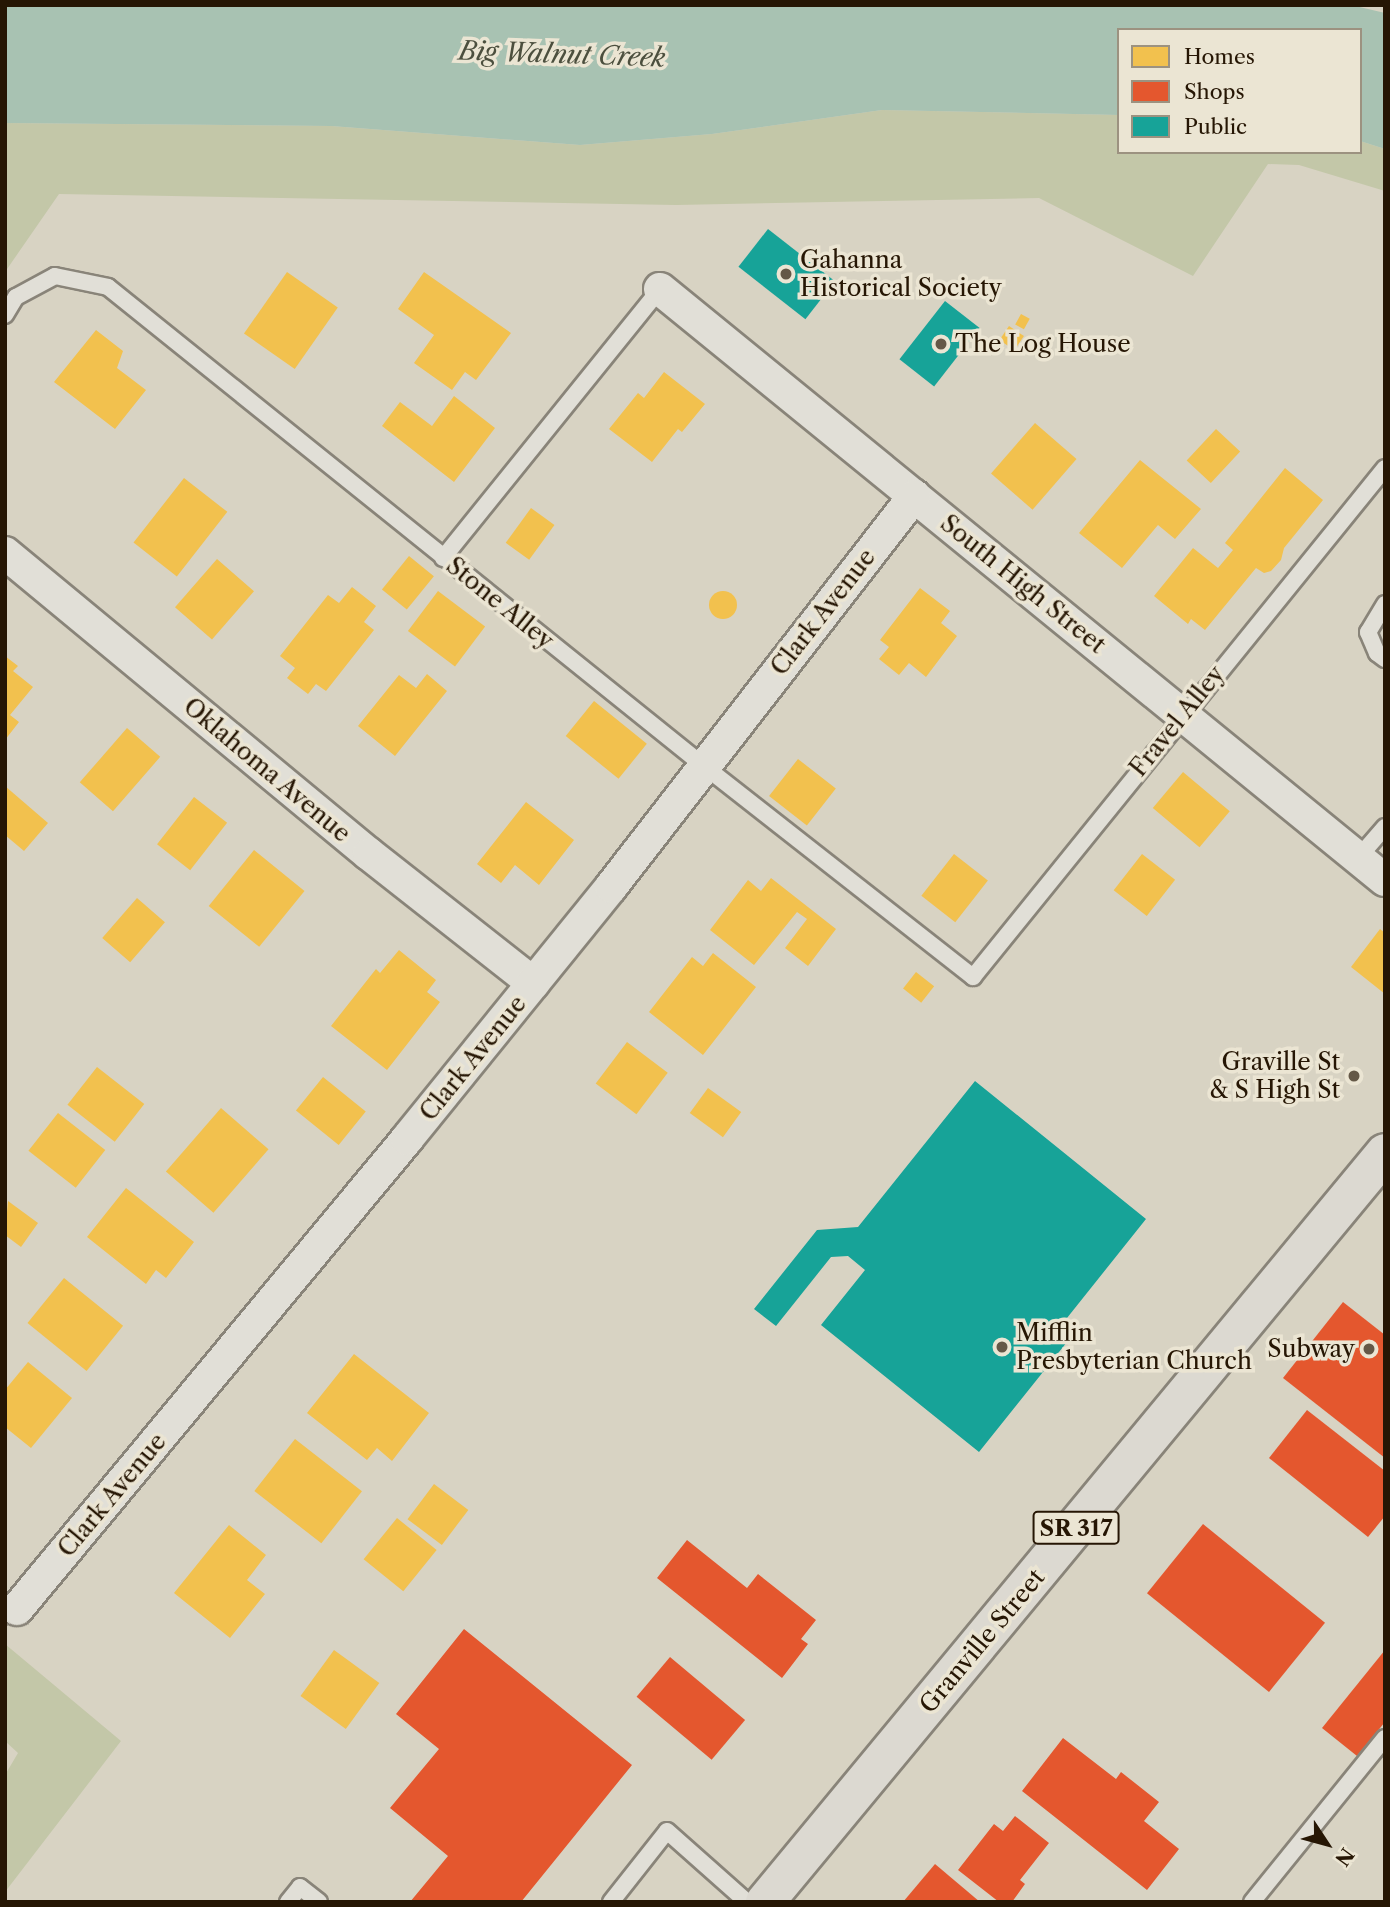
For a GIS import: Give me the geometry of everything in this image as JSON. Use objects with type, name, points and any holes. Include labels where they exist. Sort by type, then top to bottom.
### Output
[{"type":"main road","name":"Granville Street","points":[[765,1902],[1385,1153]]},
{"type":"street","name":"South High Street","points":[[660,289],[1385,880]]},
{"type":"street","name":"Clark Avenue","points":[[18,1609],[533,983],[914,496]]},
{"type":"street","name":"Oklahoma Avenue","points":[[5,553],[369,854],[533,983]]},
{"type":"lane","name":"Stone Alley","points":[[5,315],[16,297],[55,276],[108,287],[443,558],[973,977]]},
{"type":"lane","points":[[443,558],[660,289]]},
{"type":"lane","name":"Fravel Alley","points":[[973,977],[1182,714],[1385,468]]},
{"type":"lane","points":[[1385,604],[1368,632],[1377,653],[1385,659]]},
{"type":"lane","points":[[1358,858],[1385,827]]},
{"type":"lane","points":[[1252,1902],[1385,1738]]},
{"type":"lane","points":[[611,1902],[667,1830],[747,1902]]},
{"type":"lane","points":[[288,1902],[300,1887],[319,1902]]},
{"type":"shaded area","points":[[882,110],[1117,115],[1117,154],[1362,154],[1362,142],[1385,149],[1385,191],[1299,165],[1268,164],[1193,276],[1039,198],[676,205],[59,194],[5,272],[5,123],[331,126],[580,145],[712,134]]},
{"type":"shaded area","points":[[5,1644],[121,1741],[5,1892],[5,1775],[18,1753],[5,1741]]},
{"type":"water","name":"Big Walnut Creek","points":[[5,5],[1351,5],[1385,13],[1385,149],[1362,142],[1362,28],[1117,28],[1117,115],[882,110],[712,134],[580,145],[331,126],[5,123]]},
{"type":"building: Homes","points":[[287,272],[338,308],[295,369],[244,333]]},
{"type":"building: Homes","points":[[424,272],[511,333],[476,380],[465,372],[452,390],[414,363],[434,335],[398,309]]},
{"type":"building: Homes","points":[[1021,314],[1030,319],[1024,329],[1015,324]]},
{"type":"building: Homes","points":[[1009,326],[1024,336],[1014,350],[999,340]]},
{"type":"building: Homes","points":[[96,330],[123,351],[117,368],[146,390],[115,429],[54,382]]},
{"type":"building: Homes","points":[[664,372],[705,404],[682,432],[678,429],[652,462],[609,429],[638,393],[644,398]]},
{"type":"building: Homes","points":[[454,396],[495,428],[454,482],[382,426],[400,402],[432,426]]},
{"type":"building: Homes","points":[[1035,423],[1077,459],[1033,510],[991,474]]},
{"type":"building: Homes","points":[[1216,429],[1240,452],[1211,483],[1187,460]]},
{"type":"building: Homes","points":[[1140,460],[1201,509],[1175,539],[1158,525],[1122,568],[1079,533]]},
{"type":"building: Homes","points":[[1285,468],[1323,500],[1284,548],[1281,560],[1271,571],[1264,573],[1256,568],[1205,630],[1191,619],[1188,624],[1154,596],[1193,548],[1218,568],[1233,550],[1225,543]]},
{"type":"building: Homes","points":[[184,478],[227,512],[177,576],[134,543]]},
{"type":"building: Homes","points":[[531,508],[554,525],[529,560],[506,543]]},
{"type":"building: Homes","points":[[409,556],[434,576],[407,610],[382,589]]},
{"type":"building: Homes","points":[[217,559],[254,591],[212,639],[175,607]]},
{"type":"building: Homes","points":[[352,587],[376,606],[364,622],[374,630],[326,691],[316,684],[308,694],[287,678],[295,668],[280,656],[328,595],[339,603]]},
{"type":"building: Homes","points":[[920,588],[950,611],[941,623],[957,636],[926,677],[909,663],[899,675],[879,659],[889,647],[880,640]]},
{"type":"building: Homes","points":[[438,591],[485,627],[455,666],[408,631]]},
{"type":"building: Homes","points":[[723,591],[733,595],[737,605],[733,615],[723,619],[713,615],[709,605],[713,595]]},
{"type":"building: Homes","points":[[5,656],[18,666],[13,671],[33,687],[10,715],[19,722],[5,740]]},
{"type":"building: Homes","points":[[427,674],[447,691],[395,756],[358,726],[399,675],[416,688]]},
{"type":"building: Homes","points":[[594,701],[647,744],[619,779],[566,736]]},
{"type":"building: Homes","points":[[127,728],[160,757],[113,811],[80,782]]},
{"type":"building: Homes","points":[[798,759],[836,789],[807,826],[769,796]]},
{"type":"building: Homes","points":[[1183,772],[1230,811],[1200,847],[1153,808]]},
{"type":"building: Homes","points":[[5,786],[48,823],[24,851],[5,835]]},
{"type":"building: Homes","points":[[194,797],[227,823],[190,870],[157,844]]},
{"type":"building: Homes","points":[[526,802],[574,840],[539,885],[515,865],[501,883],[477,864]]},
{"type":"building: Homes","points":[[254,850],[305,891],[259,947],[209,906]]},
{"type":"building: Homes","points":[[954,854],[988,880],[955,922],[921,896]]},
{"type":"building: Homes","points":[[1142,854],[1175,880],[1147,916],[1114,890]]},
{"type":"building: Homes","points":[[771,878],[836,929],[808,966],[785,948],[807,919],[797,912],[754,965],[710,930],[748,880],[761,891]]},
{"type":"building: Homes","points":[[137,898],[165,922],[130,962],[102,938]]},
{"type":"building: Homes","points":[[1380,929],[1385,933],[1385,994],[1351,967]]},
{"type":"building: Homes","points":[[399,950],[436,980],[427,992],[440,1002],[387,1070],[331,1026],[376,969],[380,973]]},
{"type":"building: Homes","points":[[713,953],[756,987],[703,1055],[649,1012],[692,957],[703,966]]},
{"type":"building: Homes","points":[[916,972],[934,986],[921,1003],[903,989]]},
{"type":"building: Homes","points":[[627,1042],[668,1073],[636,1114],[596,1084]]},
{"type":"building: Homes","points":[[97,1067],[144,1104],[115,1142],[67,1105]]},
{"type":"building: Homes","points":[[323,1077],[366,1112],[339,1145],[296,1110]]},
{"type":"building: Homes","points":[[708,1088],[741,1112],[723,1137],[690,1113]]},
{"type":"building: Homes","points":[[221,1108],[269,1149],[213,1213],[166,1171]]},
{"type":"building: Homes","points":[[58,1113],[105,1150],[76,1188],[28,1151]]},
{"type":"building: Homes","points":[[126,1188],[194,1242],[166,1278],[156,1270],[146,1284],[87,1237]]},
{"type":"building: Homes","points":[[8,1201],[38,1223],[21,1247],[5,1235]]},
{"type":"building: Homes","points":[[64,1278],[123,1326],[87,1371],[27,1323]]},
{"type":"building: Homes","points":[[354,1354],[429,1413],[392,1461],[377,1448],[367,1460],[307,1413]]},
{"type":"building: Homes","points":[[28,1362],[72,1398],[31,1448],[5,1427],[5,1390]]},
{"type":"building: Homes","points":[[295,1439],[362,1491],[321,1543],[254,1491]]},
{"type":"building: Homes","points":[[434,1484],[468,1510],[442,1545],[408,1519]]},
{"type":"building: Homes","points":[[397,1518],[437,1550],[403,1591],[364,1559]]},
{"type":"building: Homes","points":[[229,1525],[266,1555],[247,1580],[265,1594],[230,1638],[174,1593]]},
{"type":"building: Homes","points":[[334,1650],[379,1683],[346,1729],[300,1696]]},
{"type":"building: Shops","points":[[1343,1302],[1385,1335],[1385,1458],[1283,1378]]},
{"type":"building: Shops","points":[[1307,1410],[1385,1471],[1385,1516],[1368,1537],[1269,1458]]},
{"type":"building: Shops","points":[[1203,1524],[1325,1623],[1269,1692],[1147,1593]]},
{"type":"building: Shops","points":[[687,1540],[747,1588],[758,1574],[816,1620],[801,1639],[808,1644],[782,1678],[657,1578]]},
{"type":"building: Shops","points":[[464,1629],[632,1765],[521,1902],[410,1902],[448,1856],[390,1808],[439,1749],[396,1714]]},
{"type":"building: Shops","points":[[1385,1650],[1385,1722],[1357,1756],[1322,1728]]},
{"type":"building: Shops","points":[[670,1657],[745,1720],[712,1760],[637,1697]]},
{"type":"building: Shops","points":[[1063,1738],[1116,1779],[1121,1772],[1159,1802],[1144,1821],[1179,1849],[1147,1890],[1022,1791]]},
{"type":"building: Shops","points":[[1015,1816],[1049,1843],[1020,1880],[1025,1884],[1012,1902],[999,1902],[958,1870],[994,1824],[1003,1831]]},
{"type":"building: Shops","points":[[935,1864],[980,1902],[903,1902]]},
{"type":"building: Public","name":"Gahanna Historical Society","points":[[768,229],[835,281],[805,319],[738,267]]},
{"type":"building: Public","name":"The Log House","points":[[945,301],[980,328],[934,386],[899,359]]},
{"type":"building: Public","points":[[975,1081],[1146,1219],[1063,1323],[1075,1332],[979,1452],[821,1325],[865,1270],[848,1256],[831,1257],[776,1326],[754,1309],[817,1230],[858,1227]]},
{"type":"place","name":"Gahanna Historical Society","points":[[786,274]]},
{"type":"place","name":"The Log House","points":[[941,344]]},
{"type":"place","name":"Graville St & S High St","points":[[1354,1076]]},
{"type":"place","name":"Mifflin Presbyterian Church","points":[[1002,1347]]},
{"type":"place","name":"Subway","points":[[1369,1349]]}]
